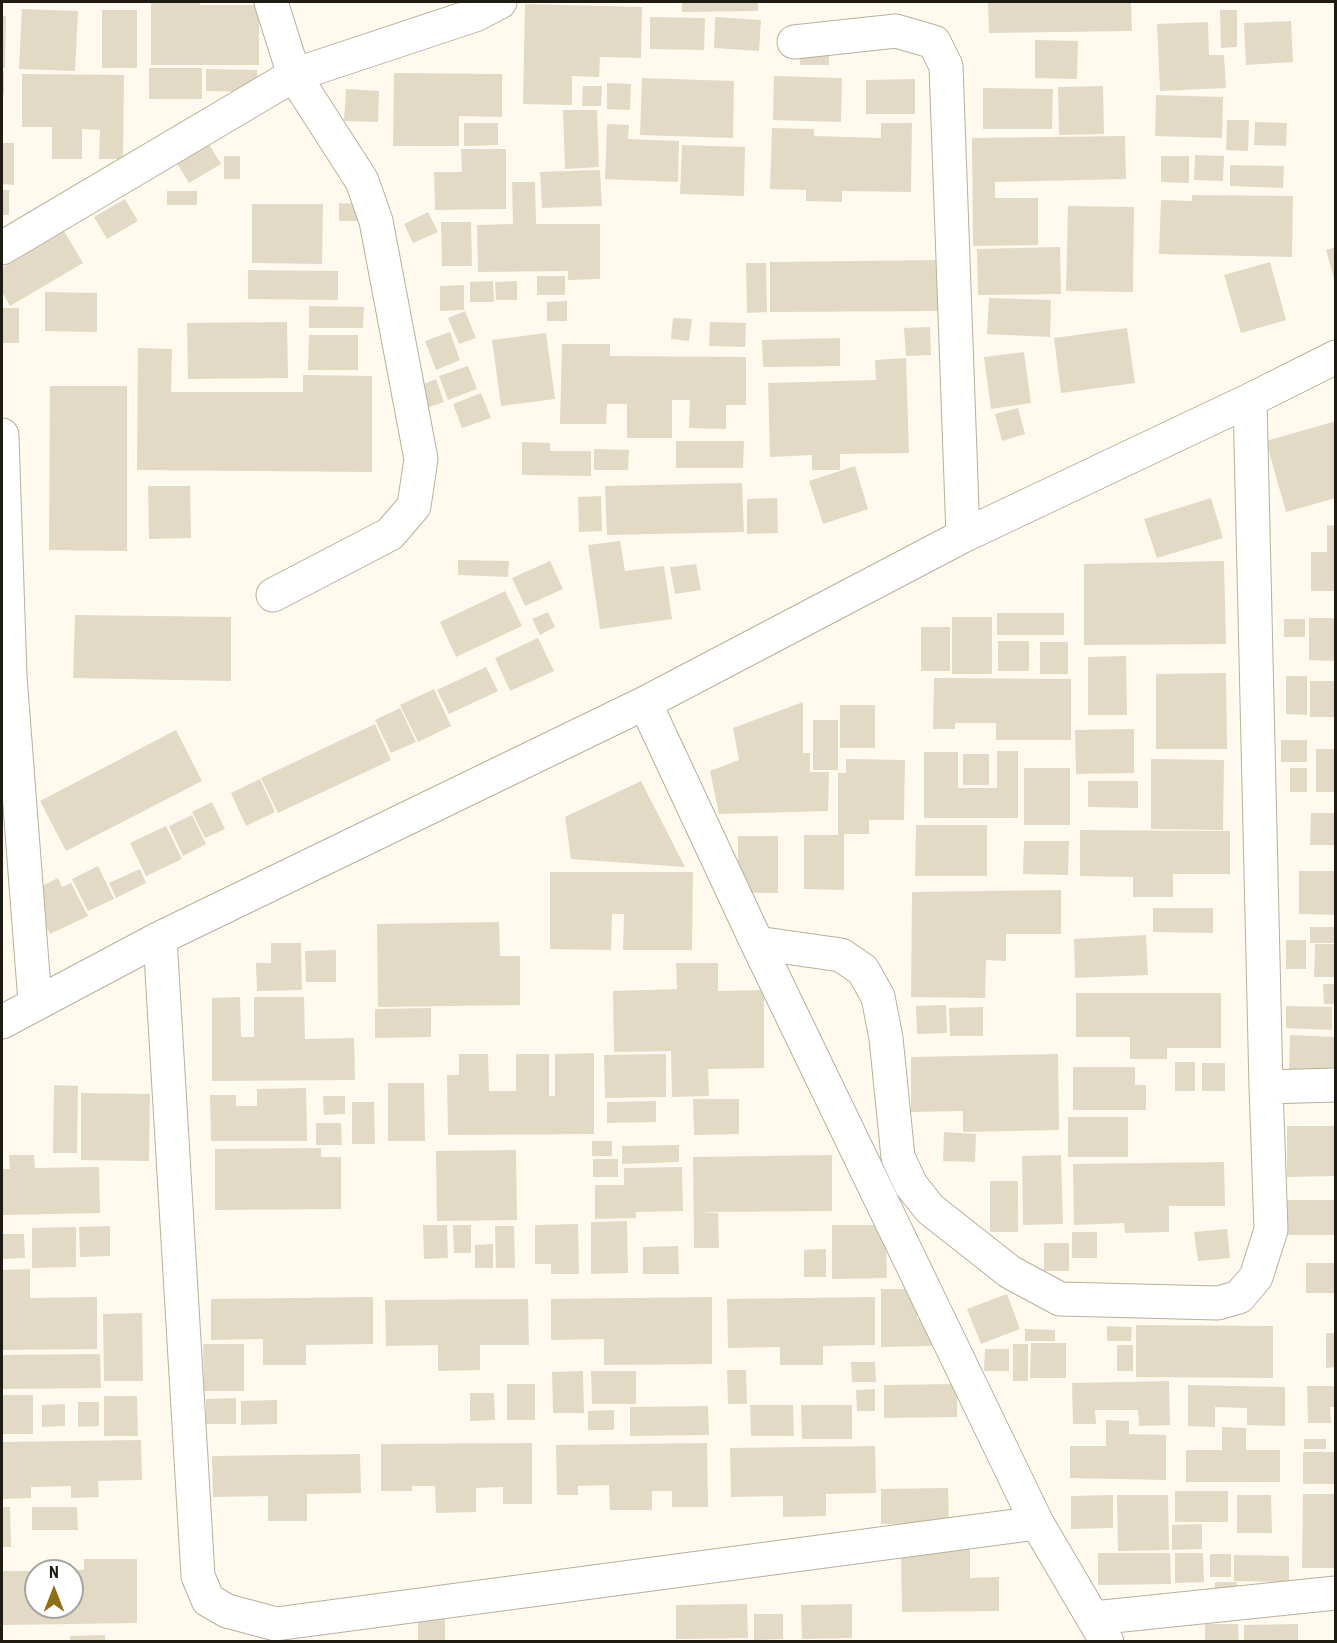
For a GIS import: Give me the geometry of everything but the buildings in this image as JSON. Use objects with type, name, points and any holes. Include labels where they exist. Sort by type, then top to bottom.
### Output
[{"type":"street","points":[[271,2],[294,75],[362,181],[376,220],[421,459],[414,506],[390,534],[273,595]]},
{"type":"street","points":[[2,248],[294,75],[475,15],[500,2]]},
{"type":"street","points":[[794,42],[896,31],[934,42],[946,66],[963,536]]},
{"type":"street","points":[[2,1022],[35,1002],[160,938],[645,703],[963,536],[1250,400],[1335,357]]},
{"type":"street","points":[[757,944],[841,955],[863,970],[878,997],[886,1038],[898,1157],[910,1185],[930,1209],[1010,1272],[1060,1299],[1218,1303],[1239,1297],[1256,1277],[1271,1230],[1250,400]]},
{"type":"street","points":[[2,435],[6,676],[35,1002]]},
{"type":"street","points":[[645,703],[757,944],[1037,1523],[1100,1630],[1335,1593]]},
{"type":"street","points":[[160,938],[198,1576],[208,1600],[269,1633],[1037,1523]]},
{"type":"street","points":[[1266,1087],[1335,1085]]}]
